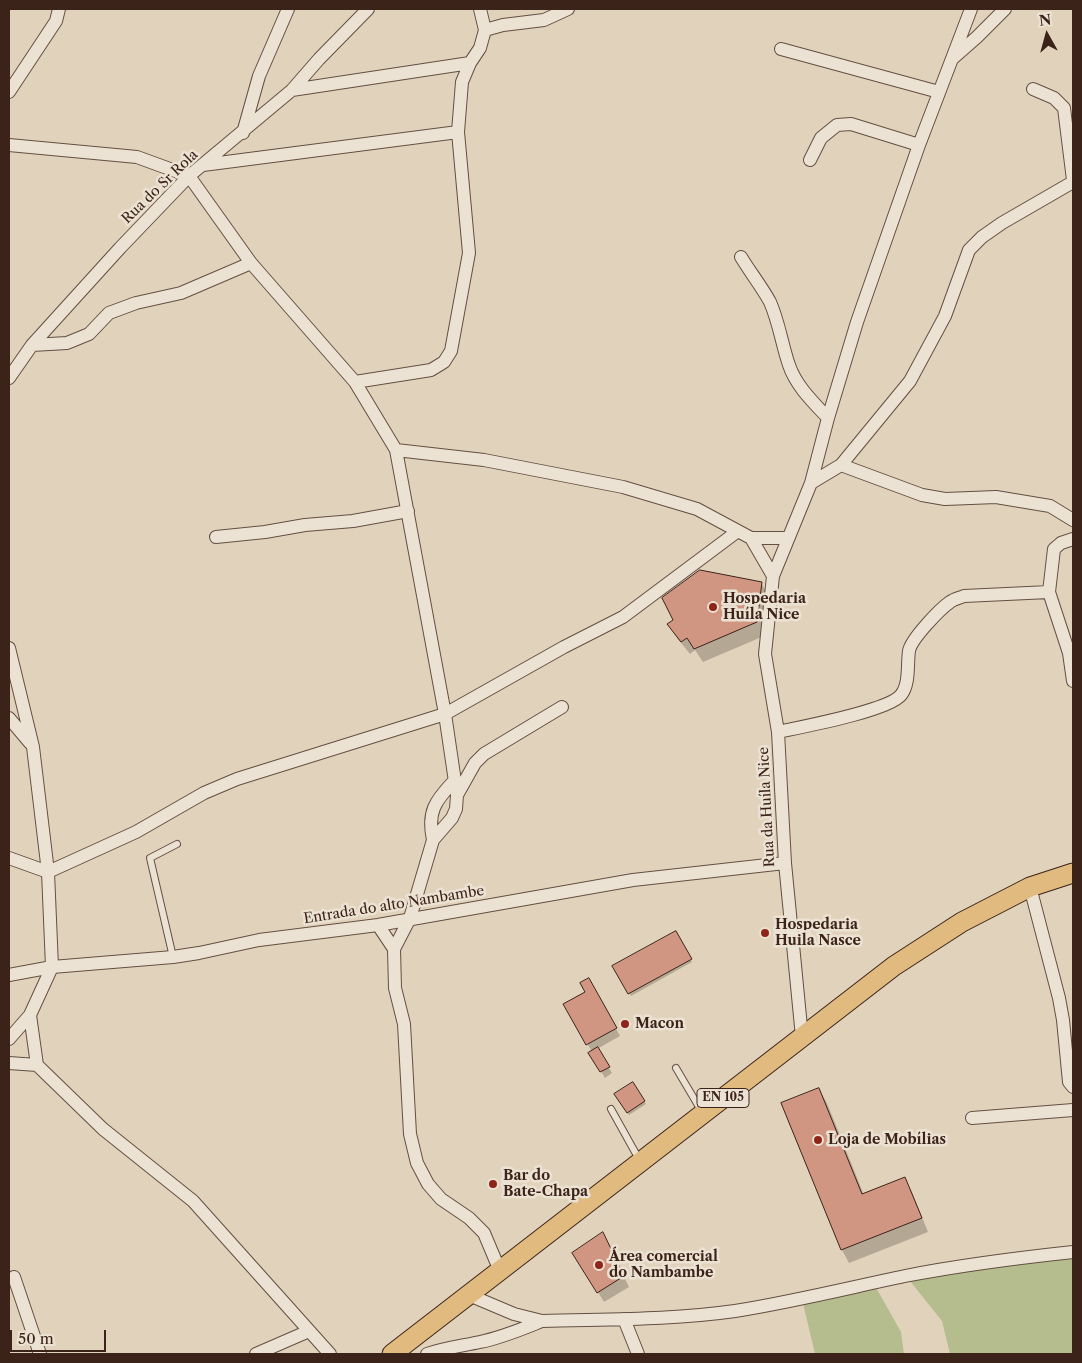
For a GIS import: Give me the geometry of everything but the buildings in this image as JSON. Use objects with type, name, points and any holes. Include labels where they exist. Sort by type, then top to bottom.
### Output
[{"type":"main road","name":"EN 105","points":[[397,1353],[469,1295],[894,966],[962,922],[1030,887],[1073,873]]},
{"type":"street","points":[[9,92],[56,21],[59,9]]},
{"type":"street","points":[[243,133],[259,76],[288,9]]},
{"type":"street","name":"Rua do Sr Rola","points":[[9,378],[32,345],[120,248],[189,176],[243,133],[292,90],[319,59],[368,9]]},
{"type":"street","points":[[355,382],[430,370],[444,362],[451,350],[469,253],[458,132],[462,82],[470,63],[480,48],[485,30],[480,9]]},
{"type":"street","points":[[485,30],[544,20],[568,9]]},
{"type":"street","name":"Rua da Huíla Nice","points":[[802,1037],[785,863],[778,732],[766,654],[773,576],[811,483],[828,418],[857,322],[919,145],[971,9]]},
{"type":"street","points":[[950,61],[978,37],[1005,9]]},
{"type":"street","points":[[781,49],[939,92]]},
{"type":"street","points":[[292,90],[470,63]]},
{"type":"street","points":[[811,483],[841,465],[910,381],[945,316],[969,250],[982,237],[1002,223],[1073,181],[1064,108],[1054,98],[1033,89]]},
{"type":"street","points":[[810,160],[821,138],[837,125],[851,124],[919,145]]},
{"type":"street","points":[[202,166],[458,132]]},
{"type":"street","points":[[10,143],[137,157],[189,176],[251,263],[355,382],[396,450],[445,714],[454,781],[458,795]]},
{"type":"street","points":[[740,257],[770,302],[789,365],[796,380],[802,390],[828,418]]},
{"type":"street","points":[[32,345],[67,343],[89,334],[109,313],[136,303],[181,293],[251,263]]},
{"type":"street","points":[[396,450],[484,460],[623,487],[697,509],[751,538],[773,576]]},
{"type":"street","points":[[841,465],[922,495],[945,499],[1006,498],[1050,506],[1073,520]]},
{"type":"street","points":[[216,536],[353,521],[408,511]]},
{"type":"street","points":[[9,858],[48,872],[136,832],[204,794],[237,779],[445,714],[564,647],[623,617],[738,530]]},
{"type":"street","points":[[751,538],[788,538]]},
{"type":"street","points":[[1073,539],[1060,543],[1054,549],[1049,592],[1069,653],[1073,680]]},
{"type":"street","points":[[778,732],[846,717],[892,702],[900,696],[905,688],[909,649],[913,640],[951,600],[964,596],[1049,592]]},
{"type":"street","points":[[9,648],[33,747],[48,872],[52,967],[30,1015],[9,1039]]},
{"type":"street","points":[[500,1271],[484,1234],[470,1218],[441,1199],[428,1184],[417,1163],[410,1134],[404,1024],[395,988],[394,949],[410,918],[433,840],[452,818],[456,809],[458,795],[475,763],[484,754],[562,707]]},
{"type":"street","points":[[9,718],[33,747]]},
{"type":"street","points":[[433,840],[430,816],[434,807],[454,781]]},
{"type":"street","name":"Entrada do alto Nambambe","points":[[9,975],[52,967],[173,957],[259,940],[378,924],[633,880],[785,863]]},
{"type":"street","points":[[1030,887],[1063,1020],[1069,1082],[1073,1087]]},
{"type":"street","points":[[378,924],[394,949]]},
{"type":"street","points":[[30,1015],[37,1065],[103,1129],[192,1201],[330,1354]]},
{"type":"street","points":[[9,1063],[37,1065]]},
{"type":"street","points":[[972,1118],[1073,1110]]},
{"type":"street","points":[[469,1295],[514,1314],[542,1321],[679,1317],[734,1311],[825,1295],[906,1276],[978,1263],[1073,1252]]},
{"type":"street","points":[[14,1277],[40,1354]]},
{"type":"street","points":[[624,1319],[638,1354]]},
{"type":"street","points":[[427,1354],[508,1334],[542,1321]]},
{"type":"street","points":[[256,1354],[309,1331]]},
{"type":"lane","points":[[173,957],[150,858],[177,844]]},
{"type":"lane","points":[[676,1068],[703,1113]]},
{"type":"lane","points":[[611,1109],[640,1162]]},
{"type":"green space","points":[[1073,1252],[1073,1354],[950,1354],[942,1321],[906,1276]]},
{"type":"green space","points":[[874,1284],[901,1332],[904,1354],[815,1354],[802,1299]]},
{"type":"place","name":"Hospedaria Huíla Nice","points":[[713,607]]},
{"type":"place","name":"Hospedaria Huila Nasce","points":[[765,933]]},
{"type":"place","name":"Macon","points":[[625,1024]]},
{"type":"place","name":"Loja de Mobílias","points":[[818,1140]]},
{"type":"place","name":"Bar do Bate-Chapa","points":[[493,1184]]},
{"type":"place","name":"Área comercial do Nambambe","points":[[599,1265]]}]
